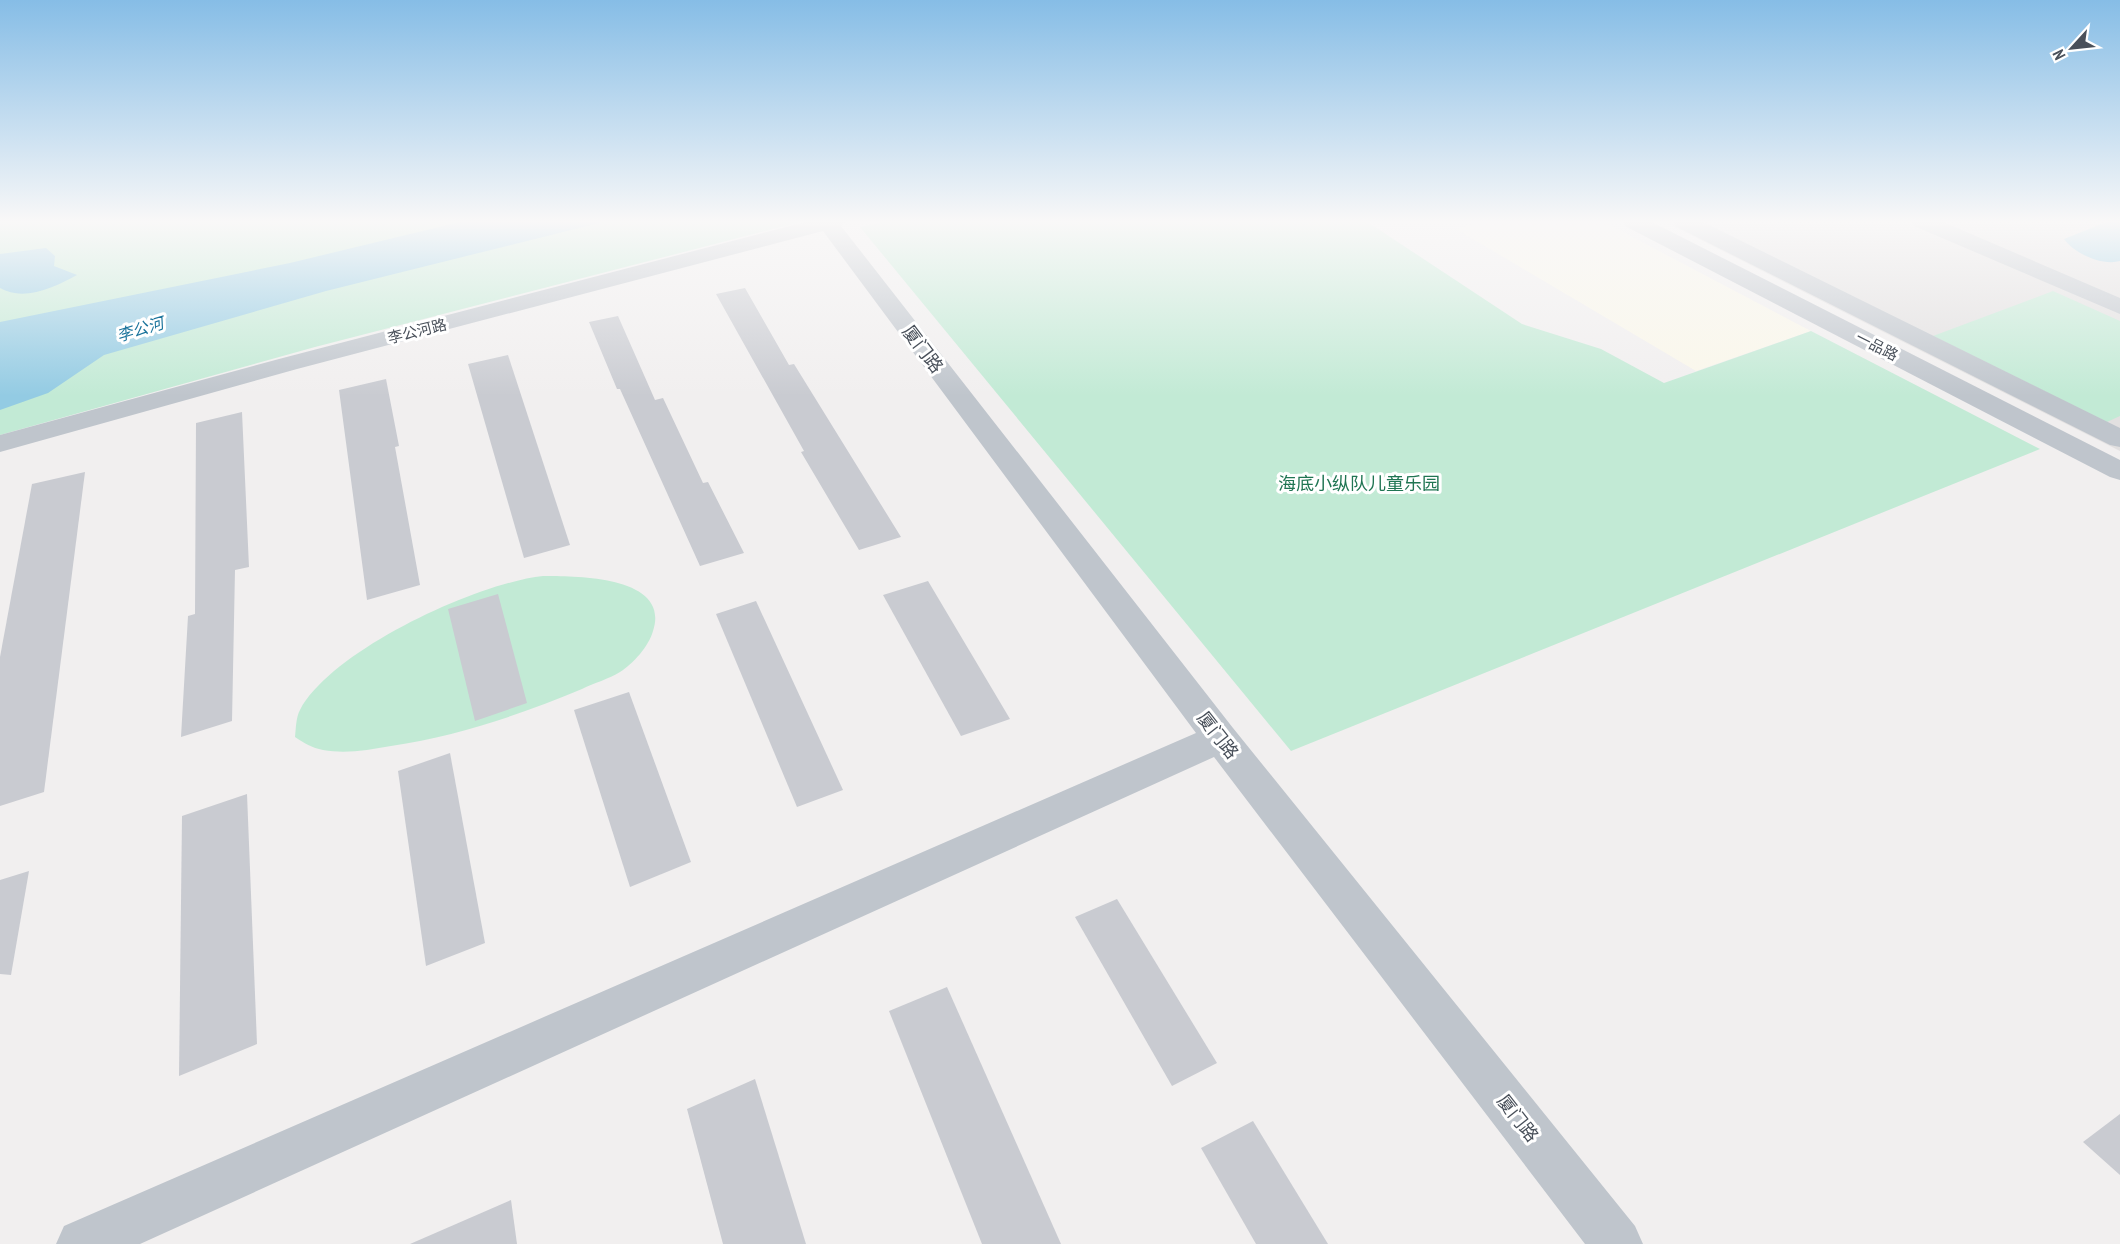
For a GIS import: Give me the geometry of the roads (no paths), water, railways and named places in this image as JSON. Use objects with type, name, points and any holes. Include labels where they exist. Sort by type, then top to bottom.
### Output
[{"type":"street","name":"李公河路","points":[[0,444],[288,364],[612,279]]},
{"type":"street","name":"厦门路","points":[[873,279],[1220,738],[1617,1244]]},
{"type":"street","name":"一品路","points":[[1746,279],[2120,471]]},
{"type":"street","points":[[1800,279],[2119,438]]},
{"type":"street","points":[[2056,279],[2120,307]]},
{"type":"street","points":[[82,1244],[1220,738]]},
{"type":"water","points":[[0,279],[69,279],[49,288],[29,293],[19,294],[0,288]]},
{"type":"water","name":"李公河","points":[[211,279],[374,279],[104,355],[48,393],[0,410],[0,322]]},
{"type":"park label","name":"海底小纵队儿童乐园","points":[[1359,483]]}]
